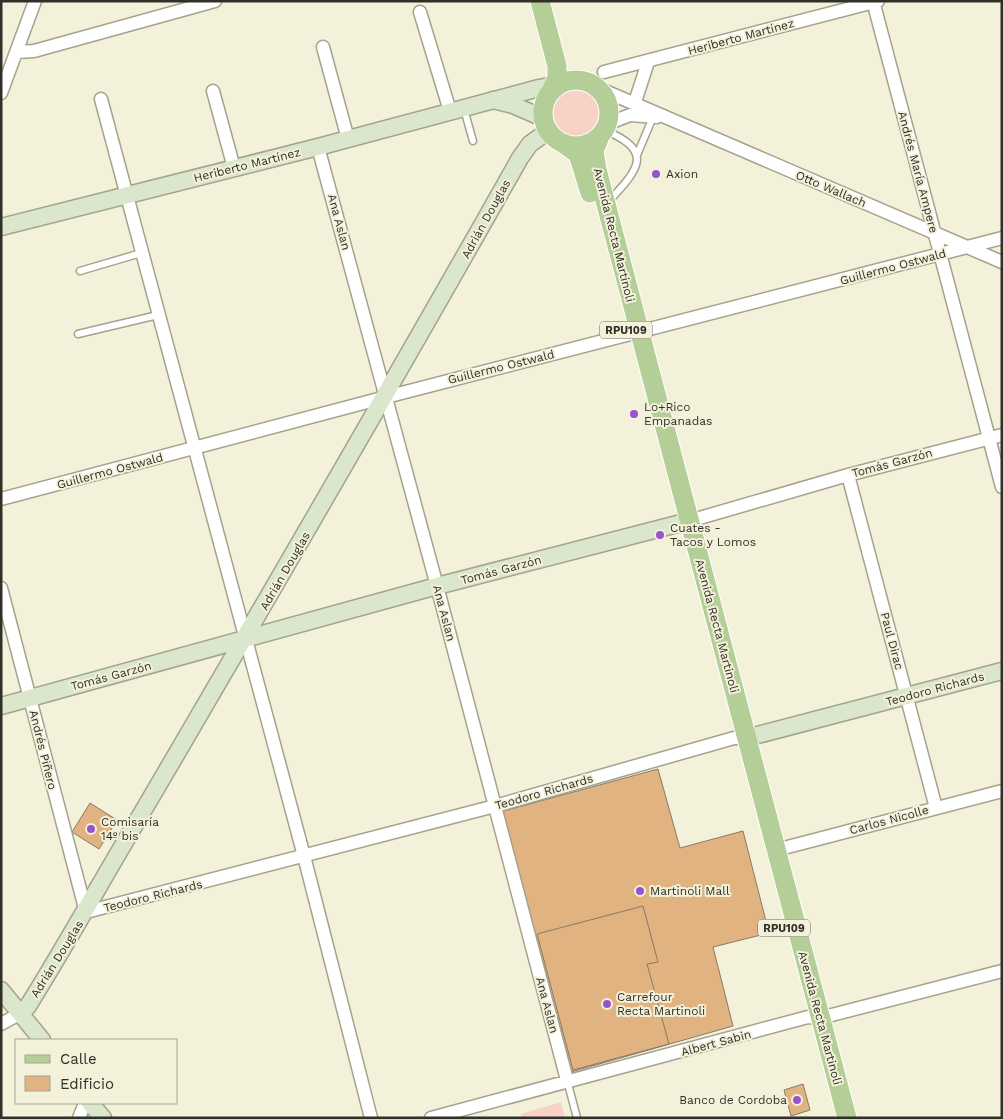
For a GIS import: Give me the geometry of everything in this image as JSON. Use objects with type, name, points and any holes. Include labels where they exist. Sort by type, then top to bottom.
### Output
[{"type":"main road","points":[[540,1],[557,66],[555,87],[544,104],[546,124]]},
{"type":"main road","name":"RPU109","points":[[552,1],[571,66],[596,81],[606,100],[608,108],[604,130]]},
{"type":"main road","points":[[555,87],[574,80],[596,81]]},
{"type":"main road","name":"RPU109","points":[[546,124],[564,144]]},
{"type":"main road","points":[[564,144],[579,146],[587,144],[604,130]]},
{"type":"main road","name":"Avenida Recta Martinoli","points":[[604,130],[595,145],[594,156],[633,334]]},
{"type":"main road","name":"Avenida Recta Martinoli","points":[[564,144],[574,150],[580,160],[633,334],[814,1018],[847,1118]]},
{"type":"main road","name":"Avenida Recta Martinoli","points":[[740,738],[776,850],[814,1018],[834,1118]]},
{"type":"street","points":[[1,93],[35,1]]},
{"type":"street","points":[[16,52],[34,51],[215,1]]},
{"type":"street","name":"Heriberto Martínez","points":[[596,81],[648,62],[875,2]]},
{"type":"street","name":"Andrés María Ampere","points":[[875,2],[1002,487]]},
{"type":"street","points":[[420,12],[457,109]]},
{"type":"street","points":[[322,48],[348,139]]},
{"type":"street","points":[[634,102],[648,62]]},
{"type":"street","name":"Otto Wallach","points":[[596,81],[634,102],[656,117],[1002,262]]},
{"type":"street","name":"Heriberto Martínez","points":[[1,227],[318,147],[491,100],[555,87]]},
{"type":"street","points":[[213,92],[234,168]]},
{"type":"street","points":[[101,99],[193,449],[304,856],[371,1118]]},
{"type":"street","name":"Heriberto Martínez","points":[[491,100],[513,105],[546,124]]},
{"type":"street","name":"Otto Wallach","points":[[604,130],[630,115],[656,117]]},
{"type":"street","name":"Adrián Douglas","points":[[21,1012],[28,1006],[86,912],[144,808],[386,397],[520,158],[546,124]]},
{"type":"street","name":"Ana Aslan","points":[[318,147],[437,586],[567,1080]]},
{"type":"street","name":"Guillermo Ostwald","points":[[1,499],[386,397],[1002,238]]},
{"type":"street","name":"Tomás Garzón","points":[[1,706],[437,586],[683,522],[848,475],[1002,435]]},
{"type":"street","name":"Paul Dirac","points":[[848,475],[936,808]]},
{"type":"street","name":"Andrés Piñero","points":[[1,588],[86,912]]},
{"type":"street","name":"Teodoro Richards","points":[[86,912],[495,806],[740,738],[907,697],[1002,671]]},
{"type":"street","name":"Carlos Nicolle","points":[[776,850],[1002,790]]},
{"type":"street","name":"Albert Sabin","points":[[431,1118],[475,1112],[567,1080],[1002,971]]},
{"type":"street","points":[[1,990],[41,1039]]},
{"type":"street","points":[[1,1024],[21,1012]]},
{"type":"street","points":[[79,1118],[85,1104]]},
{"type":"street","points":[[91,1104],[103,1118]]},
{"type":"lane","points":[[457,109],[473,141]]},
{"type":"lane","points":[[606,204],[630,178],[635,167],[637,154],[656,117]]},
{"type":"lane","points":[[604,130],[624,138],[634,147],[637,154]]},
{"type":"lane","points":[[80,271],[141,253]]},
{"type":"lane","points":[[78,334],[158,315]]},
{"type":"lane","points":[[567,1080],[577,1118]]},
{"type":"shaded area","points":[[576,90],[589,94],[595,100],[599,113],[595,126],[589,132],[576,136],[563,132],[557,126],[553,113],[557,100],[563,94]]},
{"type":"shaded area","points":[[561,1102],[565,1118],[522,1118],[521,1114]]},
{"type":"building","name":"Martinoli Mall","points":[[658,769],[680,848],[743,831],[769,933],[713,947],[733,1026],[571,1072],[500,812]]},
{"type":"building","points":[[90,803],[117,820],[99,849],[72,832]]},
{"type":"building","name":"Carrefour Recta Martinoli","points":[[643,906],[658,962],[647,964],[669,1044],[573,1070],[537,934]]},
{"type":"building","name":"Banco de Cordoba","points":[[803,1084],[810,1110],[791,1116],[784,1090]]},
{"type":"place","name":"Axion","points":[[656,174]]},
{"type":"place","name":"Lo+Rico Empanadas","points":[[634,414]]},
{"type":"place","name":"Cuates - Tacos y Lomos","points":[[660,535]]},
{"type":"place","name":"Comisaría 14º bis","points":[[91,829]]},
{"type":"place","name":"Martinoli Mall","points":[[640,891]]},
{"type":"place","name":"Carrefour Recta Martinoli","points":[[607,1004]]},
{"type":"place","name":"Banco de Cordoba","points":[[797,1100]]}]
